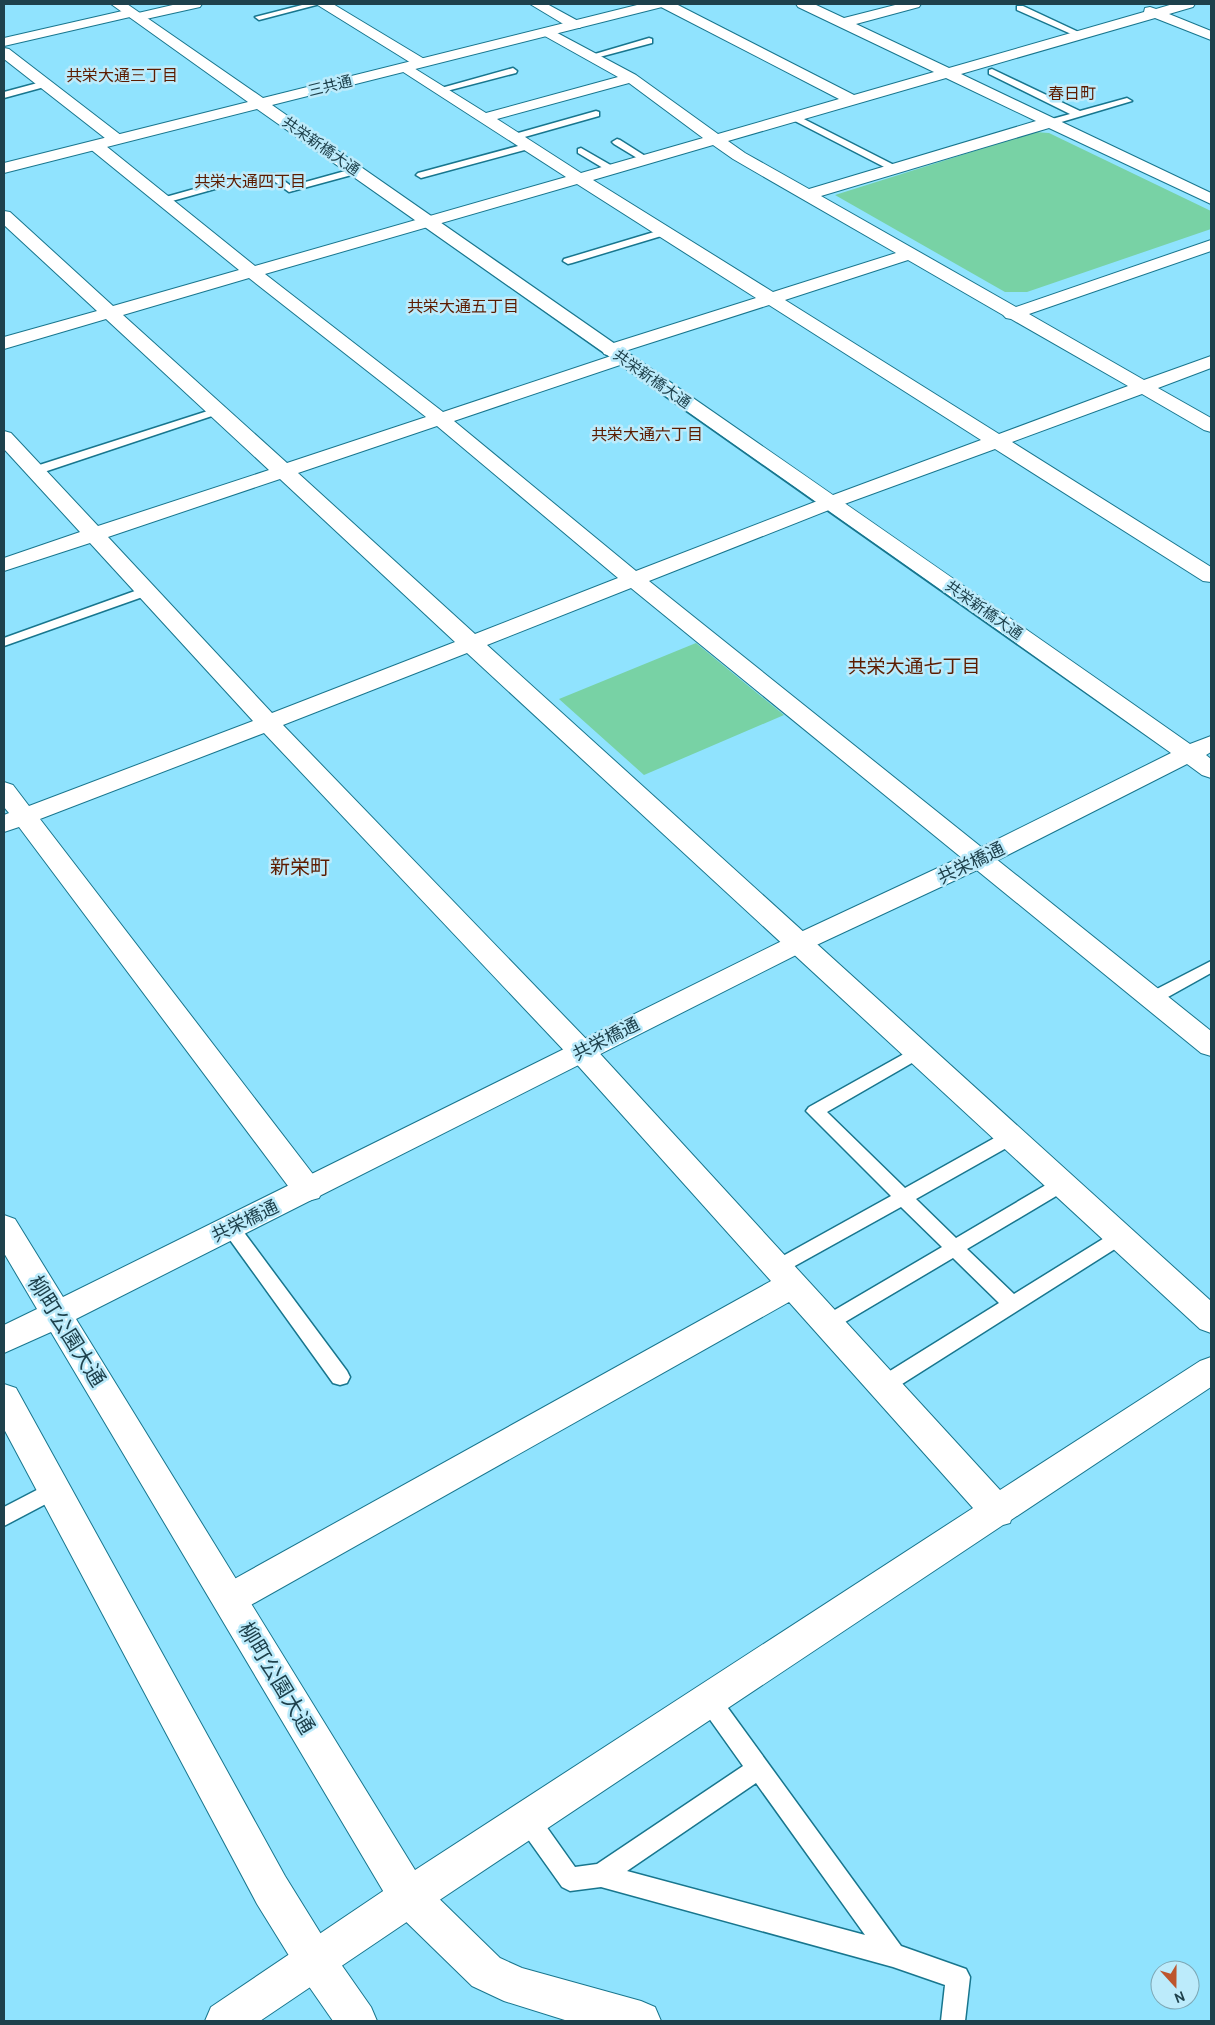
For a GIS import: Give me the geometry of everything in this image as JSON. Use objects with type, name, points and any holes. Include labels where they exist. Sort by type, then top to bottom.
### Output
[{"type":"street","points":[[4,42],[128,12],[195,4]]},
{"type":"street","points":[[323,4],[413,65],[439,90],[998,440],[1211,576]]},
{"type":"street","points":[[537,4],[575,25]]},
{"type":"street","name":"三共通","points":[[4,168],[657,4]]},
{"type":"street","points":[[666,4],[852,100]]},
{"type":"street","points":[[803,4],[1211,199]]},
{"type":"street","points":[[842,23],[914,4]]},
{"type":"street","points":[[1134,4],[1211,36]]},
{"type":"street","points":[[4,343],[1188,4]]},
{"type":"street","name":"共栄新橋大通","points":[[128,12],[262,103],[617,354],[832,502],[1200,749],[1211,770]]},
{"type":"street","points":[[548,32],[631,78],[739,156],[1012,314],[1211,426]]},
{"type":"street","points":[[4,52],[45,84],[165,200],[440,419],[634,580],[981,858],[1211,1046]]},
{"type":"street","points":[[484,118],[631,78]]},
{"type":"street","points":[[807,195],[1048,122]]},
{"type":"street","points":[[4,216],[1211,1320]]},
{"type":"street","points":[[1012,314],[1211,245]]},
{"type":"street","points":[[4,565],[440,419],[770,299],[910,254]]},
{"type":"street","points":[[14,820],[832,502],[1211,362]]},
{"type":"street","points":[[4,437],[268,722],[582,1052],[998,1512]]},
{"type":"street","name":"共栄橋通","points":[[4,1340],[308,1190],[799,943],[981,858],[1200,749]]},
{"type":"street","points":[[4,790],[14,820],[308,1190]]},
{"type":"street","name":"柳町公園大通","points":[[4,1227],[409,1897],[486,1972],[518,1987],[641,2021]]},
{"type":"street","points":[[230,1599],[785,1275]]},
{"type":"street","points":[[225,2021],[409,1897],[998,1512],[1211,1370]]},
{"type":"street","points":[[4,1398],[271,1890],[315,1961],[357,2021]]},
{"type":"lane","points":[[259,17],[316,4]]},
{"type":"lane","points":[[1020,8],[1080,34]]},
{"type":"lane","points":[[592,56],[649,41]]},
{"type":"lane","points":[[439,90],[513,71]]},
{"type":"lane","points":[[992,72],[1078,114]]},
{"type":"lane","points":[[4,95],[45,84]]},
{"type":"lane","points":[[1048,122],[1127,101]]},
{"type":"lane","points":[[421,175],[522,142],[596,114]]},
{"type":"lane","points":[[794,117],[894,169]]},
{"type":"lane","points":[[617,142],[645,159]]},
{"type":"lane","points":[[581,150],[611,169]]},
{"type":"lane","points":[[272,176],[289,189],[356,171]]},
{"type":"lane","points":[[165,200],[237,180]]},
{"type":"lane","points":[[568,261],[664,232]]},
{"type":"lane","points":[[34,471],[217,411]]},
{"type":"lane","points":[[4,642],[146,592]]},
{"type":"lane","points":[[1152,998],[1211,966]]},
{"type":"lane","points":[[918,1052],[815,1111],[1012,1304]]},
{"type":"lane","points":[[785,1275],[903,1197],[1011,1136]]},
{"type":"lane","points":[[828,1323],[1062,1184]]},
{"type":"lane","points":[[231,1228],[340,1377]]},
{"type":"lane","points":[[884,1385],[1120,1236]]},
{"type":"lane","points":[[4,1518],[54,1490]]},
{"type":"lane","points":[[709,1700],[893,1955]]},
{"type":"lane","points":[[601,1875],[758,1769]]},
{"type":"lane","points":[[528,1820],[570,1880],[601,1875],[893,1955],[958,1977],[953,2021]]},
{"type":"green space","points":[[1035,132],[1049,133],[1211,211],[1211,229],[1027,292],[1005,292],[835,195]]},
{"type":"green space","points":[[696,643],[784,715],[644,775],[559,699]]},
{"type":"district","name":"共栄大通三丁目","points":[[122,75]]},
{"type":"district","name":"春日町","points":[[1072,93]]},
{"type":"district","name":"共栄大通四丁目","points":[[250,181]]},
{"type":"district","name":"共栄大通五丁目","points":[[463,306]]},
{"type":"district","name":"共栄大通六丁目","points":[[647,434]]},
{"type":"district","name":"共栄大通七丁目","points":[[914,666]]},
{"type":"district","name":"新栄町","points":[[300,867]]}]
